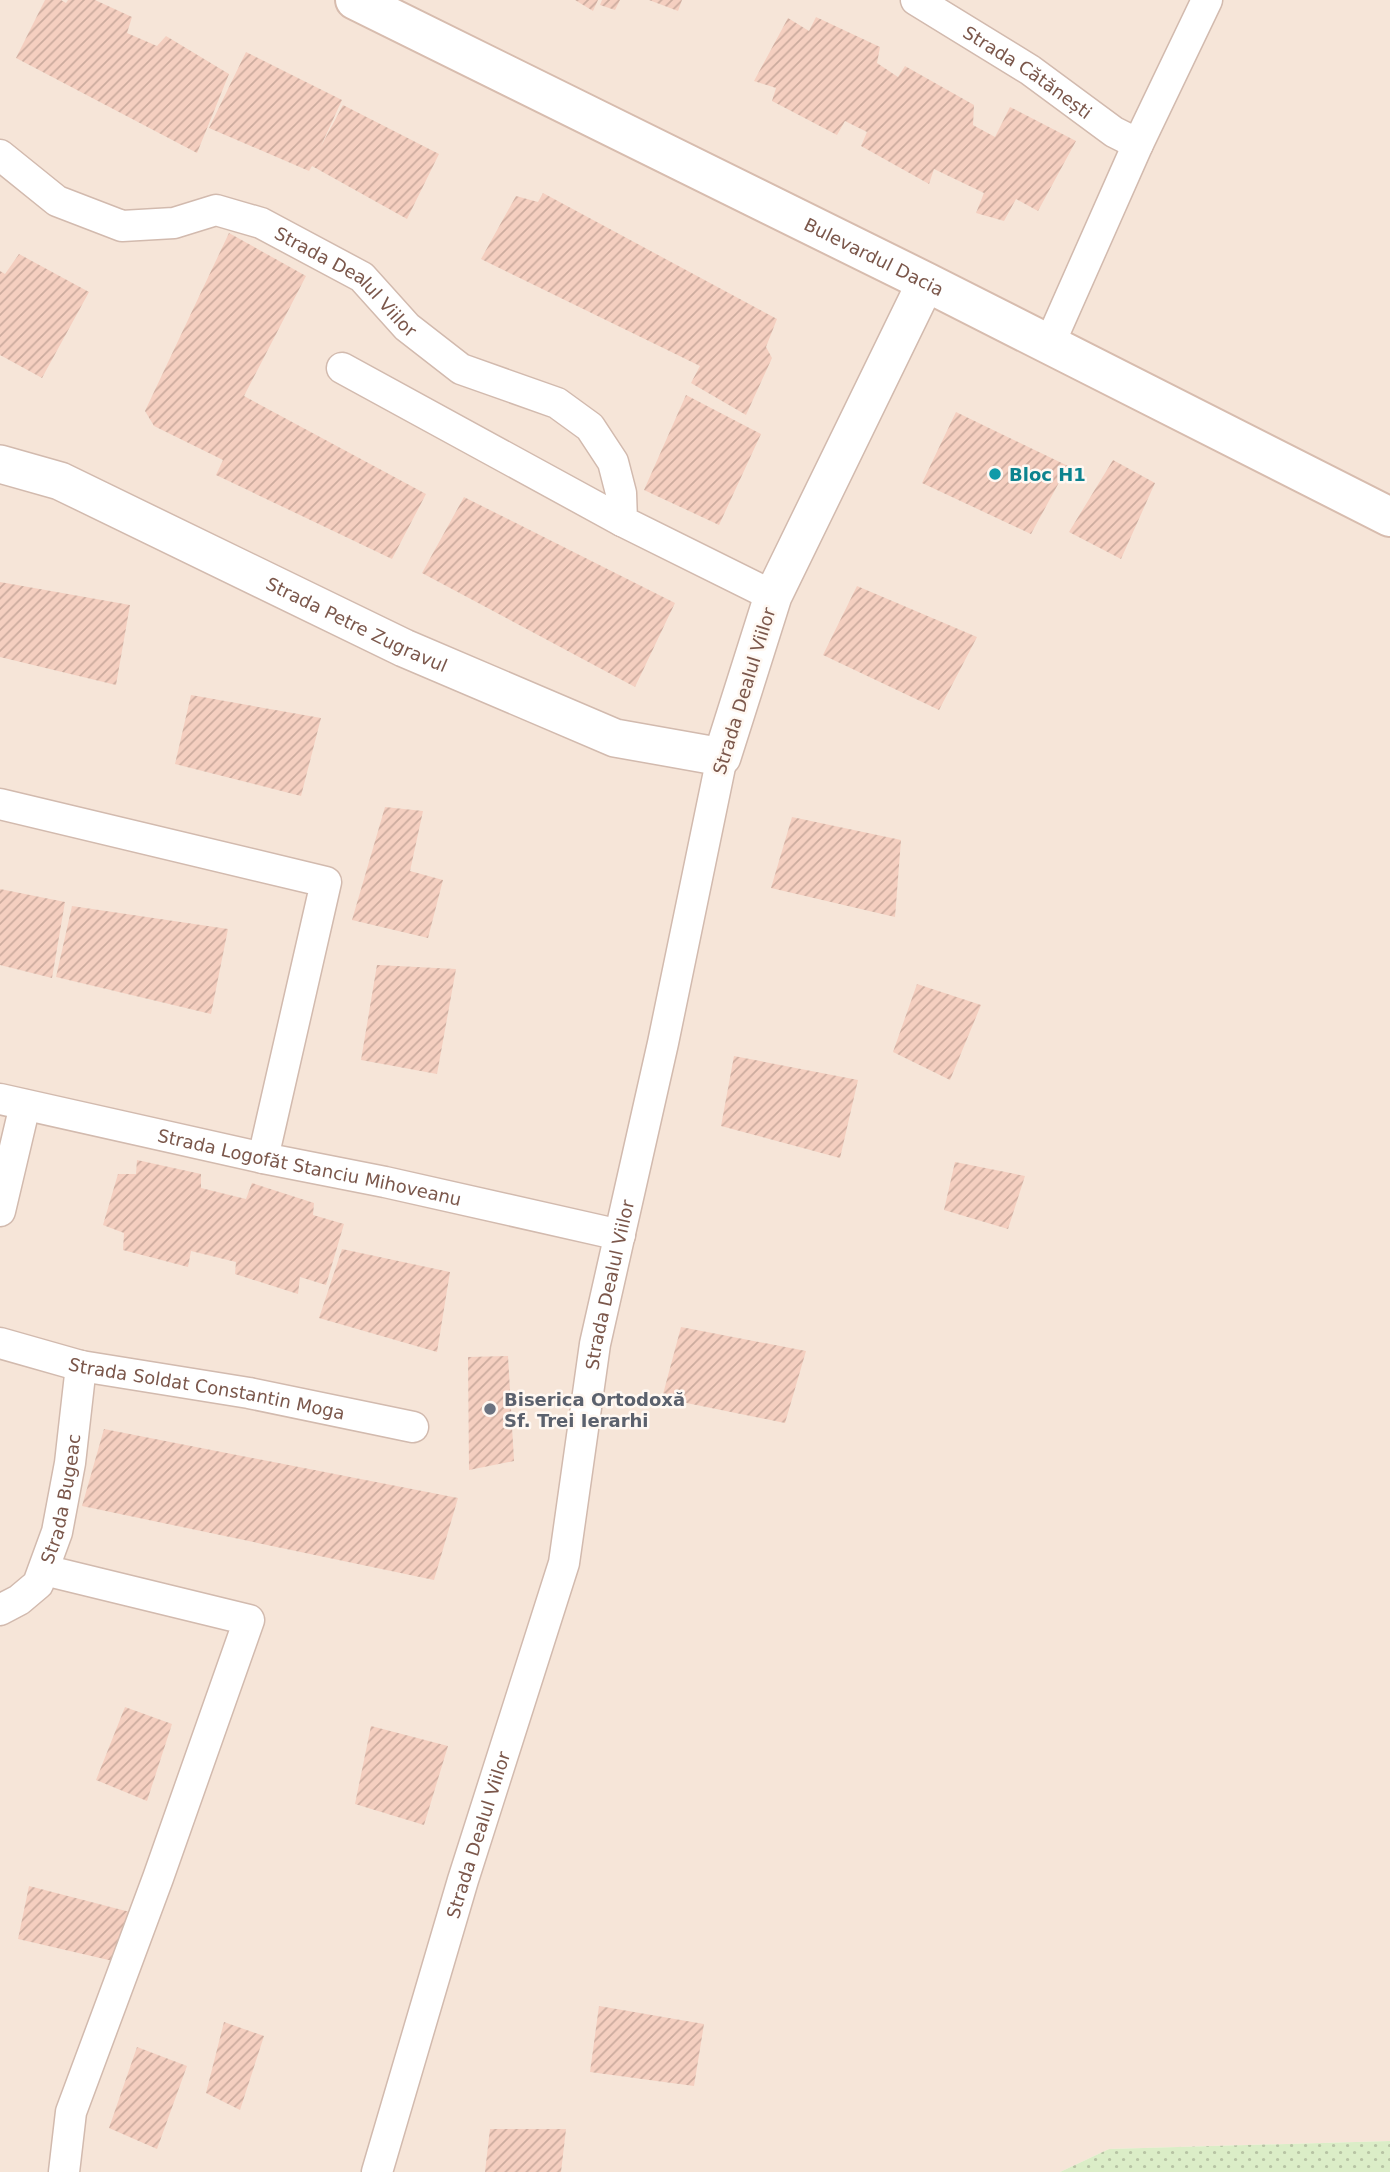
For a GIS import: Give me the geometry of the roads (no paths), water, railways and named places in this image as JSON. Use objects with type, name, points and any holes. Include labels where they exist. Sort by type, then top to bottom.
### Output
[{"type":"main road","name":"Bulevardul Dacia","points":[[355,0],[926,282],[1390,517]]},
{"type":"street","name":"Strada Cătănești","points":[[916,0],[1030,70],[1114,132],[1138,144]]},
{"type":"street","points":[[1049,345],[1138,144],[1208,0]]},
{"type":"street","name":"Strada Dealul Viilor","points":[[0,155],[57,201],[122,226],[174,223],[216,210],[261,223],[362,277],[407,327],[461,369],[557,402],[590,427],[613,462],[621,493],[622,521]]},
{"type":"street","name":"Strada Dealul Viilor","points":[[377,2172],[463,1880],[564,1563],[595,1344],[663,1043],[722,757],[773,596],[926,282]]},
{"type":"street","name":"Strada Dealul Viilor","points":[[342,368],[622,521],[773,596]]},
{"type":"street","name":"Strada Petre Zugravul","points":[[0,464],[60,481],[404,648],[615,738],[722,757]]},
{"type":"street","points":[[0,804],[326,882],[263,1158]]},
{"type":"street","points":[[0,1211],[13,1102]]},
{"type":"street","name":"Strada Logofăt Stanciu Mihoveanu","points":[[13,1102],[620,1235]]},
{"type":"street","name":"Strada Soldat Constantin Moga","points":[[0,1343],[81,1366],[249,1393],[413,1427]]},
{"type":"street","name":"Strada Bugeac","points":[[0,1610],[19,1600],[38,1584],[57,1532],[70,1463],[81,1366]]},
{"type":"street","points":[[44,1570],[248,1620],[158,1878],[71,2112],[64,2172]]},
{"type":"place","name":"Bloc H1","points":[[995,474]]},
{"type":"place","name":"Biserica Ortodoxă Sf. Trei Ierarhi","points":[[490,1409]]}]
